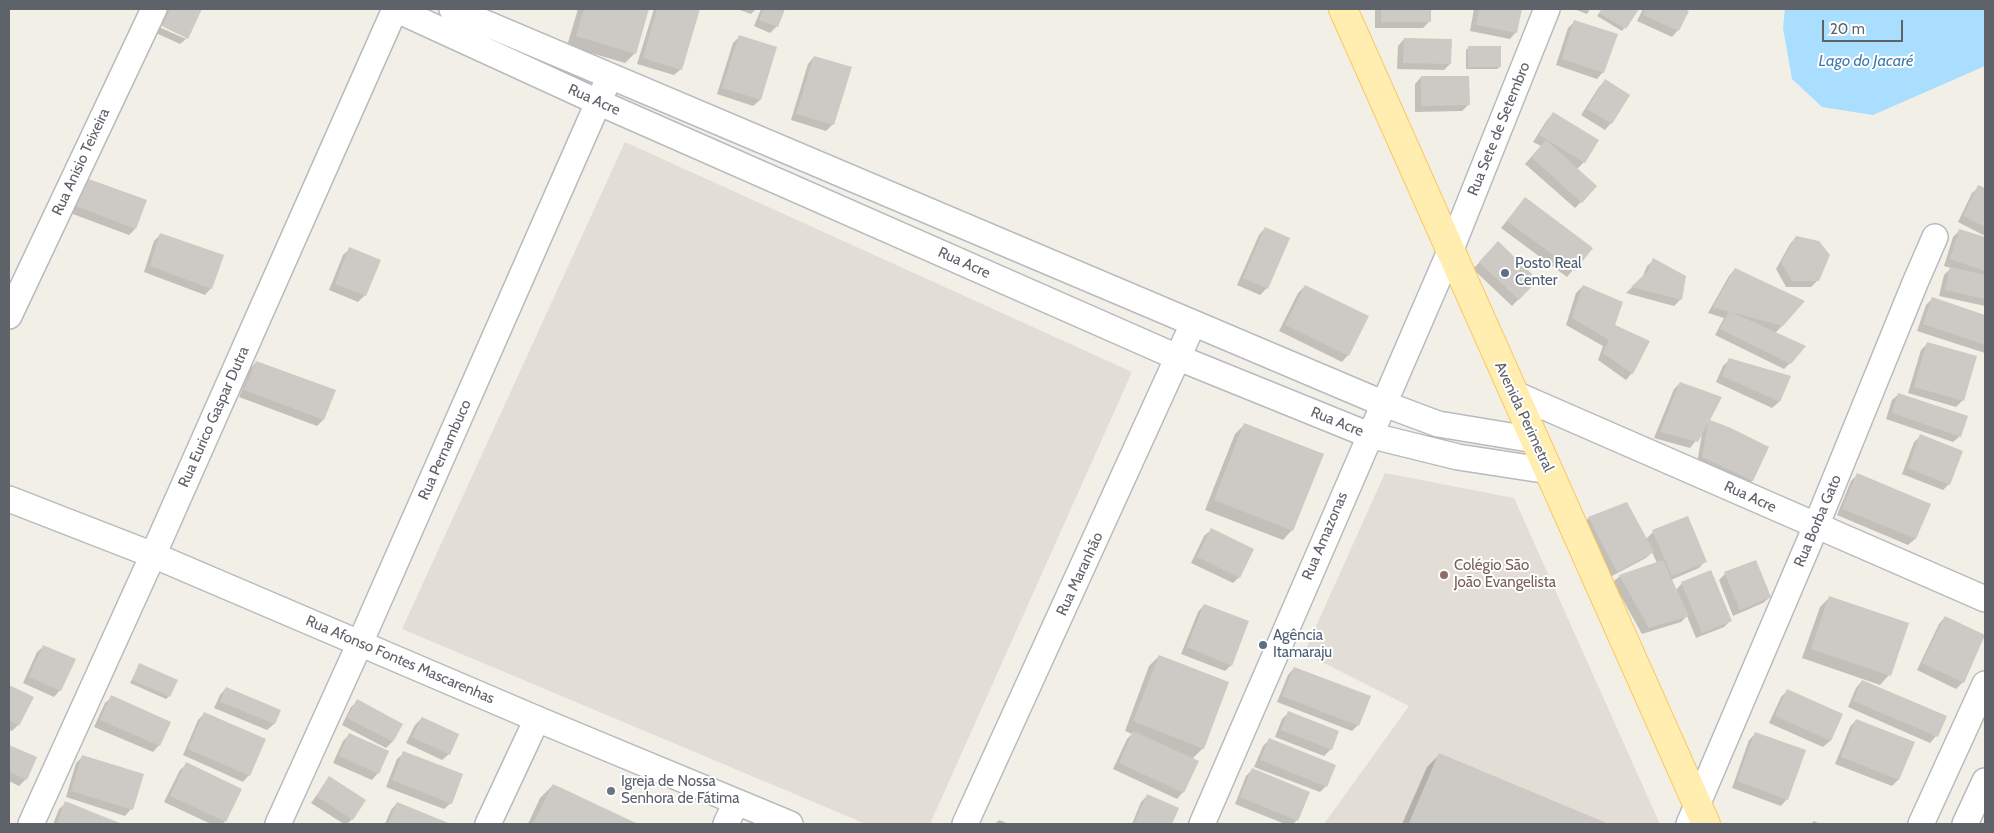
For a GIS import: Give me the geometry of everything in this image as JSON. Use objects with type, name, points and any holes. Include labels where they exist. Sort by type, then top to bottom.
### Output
[{"type":"main road","name":"Avenida Perimetral","points":[[1343,9],[1549,471],[1698,818]]},
{"type":"street","name":"Rua Anisio Teixeira","points":[[9,316],[154,9]]},
{"type":"street","name":"Rua Acre","points":[[395,9],[600,103],[1179,358],[1369,435],[1458,457],[1549,471]]},
{"type":"street","name":"Rua Eurico Gaspar Dutra","points":[[31,824],[153,555],[395,9]]},
{"type":"street","name":"Rua Acre","points":[[452,9],[1382,403],[1438,424],[1535,440]]},
{"type":"street","name":"Rua Sete de Setembro","points":[[1451,249],[1547,9]]},
{"type":"street","name":"Rua Pernambuco","points":[[278,824],[600,103],[610,75]]},
{"type":"street","name":"Rua Borba Gato","points":[[1698,818],[1935,237]]},
{"type":"street","name":"Rua Amazonas","points":[[1202,824],[1382,403],[1451,249]]},
{"type":"street","name":"Rua Maranhão","points":[[965,824],[1193,324]]},
{"type":"street","name":"Rua Acre","points":[[1515,394],[1985,599]]},
{"type":"street","name":"Rua Afonso Fontes Mascarenhas","points":[[9,499],[153,555],[537,719],[790,824]]},
{"type":"street","points":[[1921,824],[1985,684]]},
{"type":"street","points":[[488,824],[537,719]]},
{"type":"street","points":[[1965,824],[1985,781]]},
{"type":"street","points":[[726,824],[736,802]]},
{"type":"shaded area","points":[[625,142],[1132,372],[930,824],[866,824],[402,629]]},
{"type":"shaded area","name":"Colégio São João Evangelista","points":[[1385,473],[1514,498],[1659,822],[1658,824],[1324,824],[1409,706],[1304,653]]},
{"type":"water","name":"Lago do Jacaré","points":[[1785,9],[1985,9],[1985,66],[1873,115],[1822,107],[1792,79],[1783,28]]},
{"type":"building","points":[[170,9],[202,9],[188,39],[162,26]]},
{"type":"building","points":[[584,9],[649,9],[636,54],[576,36]]},
{"type":"building","points":[[657,9],[700,9],[682,70],[643,58]]},
{"type":"building","points":[[764,9],[785,9],[778,27],[759,20]]},
{"type":"building","points":[[1381,9],[1431,9],[1431,22],[1381,22]]},
{"type":"building","points":[[1479,9],[1522,9],[1517,33],[1476,25]]},
{"type":"building","points":[[1602,9],[1639,9],[1626,29],[1599,13]]},
{"type":"building","points":[[1645,9],[1684,9],[1689,11],[1679,31],[1643,15]]},
{"type":"building","points":[[1574,20],[1618,34],[1604,73],[1562,59]]},
{"type":"building","points":[[739,35],[777,47],[761,100],[722,88]]},
{"type":"building","points":[[1404,38],[1452,39],[1451,64],[1403,63]]},
{"type":"building","points":[[1468,46],[1501,46],[1501,67],[1468,67]]},
{"type":"building","points":[[814,56],[852,67],[834,125],[796,114]]},
{"type":"building","points":[[1421,76],[1469,76],[1470,105],[1421,106]]},
{"type":"building","points":[[1605,79],[1630,95],[1612,124],[1587,109]]},
{"type":"building","points":[[1553,112],[1599,140],[1585,163],[1539,135]]},
{"type":"building","points":[[1546,140],[1597,186],[1582,203],[1531,157]]},
{"type":"building","points":[[86,178],[147,200],[136,229],[75,206]]},
{"type":"building","points":[[1978,185],[1985,188],[1985,227],[1963,216]]},
{"type":"building","points":[[1525,197],[1593,248],[1575,271],[1507,221]]},
{"type":"building","points":[[1265,227],[1290,238],[1268,289],[1243,278]]},
{"type":"building","points":[[1959,229],[1985,237],[1985,271],[1950,259]]},
{"type":"building","points":[[160,233],[224,255],[212,289],[150,266]]},
{"type":"building","points":[[1796,236],[1819,241],[1830,255],[1819,281],[1792,281],[1781,262]]},
{"type":"building","points":[[1498,241],[1538,280],[1519,300],[1479,262]]},
{"type":"building","points":[[349,247],[381,260],[366,296],[335,284]]},
{"type":"building","points":[[1653,258],[1686,276],[1682,300],[1631,287],[1648,271]]},
{"type":"building","points":[[1950,267],[1985,275],[1985,299],[1945,290]]},
{"type":"building","points":[[1735,268],[1805,301],[1783,326],[1713,307]]},
{"type":"building","points":[[1305,285],[1369,316],[1349,356],[1285,325]]},
{"type":"building","points":[[1583,285],[1623,302],[1615,325],[1650,341],[1633,374],[1603,353],[1609,340],[1572,318]]},
{"type":"building","points":[[1932,297],[1985,315],[1985,345],[1923,324]]},
{"type":"building","points":[[1729,311],[1806,346],[1791,364],[1720,329]]},
{"type":"building","points":[[1927,342],[1977,356],[1964,401],[1914,387]]},
{"type":"building","points":[[1729,358],[1791,376],[1780,402],[1722,376]]},
{"type":"building","points":[[256,361],[336,390],[324,420],[244,390]]},
{"type":"building","points":[[1680,382],[1722,397],[1710,420],[1769,447],[1753,481],[1702,457],[1708,423],[1698,442],[1660,432]]},
{"type":"building","points":[[1898,393],[1968,416],[1961,437],[1892,413]]},
{"type":"building","points":[[1244,423],[1324,454],[1293,531],[1214,500]]},
{"type":"building","points":[[1920,434],[1963,451],[1950,485],[1908,468]]},
{"type":"building","points":[[1857,473],[1931,504],[1916,539],[1842,509]]},
{"type":"building","points":[[1627,502],[1654,552],[1617,572],[1588,517]]},
{"type":"building","points":[[1688,516],[1707,562],[1672,576],[1652,530]]},
{"type":"building","points":[[1211,528],[1254,549],[1240,578],[1197,557]]},
{"type":"building","points":[[1663,560],[1689,616],[1649,628],[1619,575]]},
{"type":"building","points":[[1756,560],[1771,597],[1740,610],[1724,572]]},
{"type":"building","points":[[1711,570],[1732,621],[1702,633],[1681,582]]},
{"type":"building","points":[[1829,596],[1909,623],[1891,676],[1811,649]]},
{"type":"building","points":[[1204,604],[1249,621],[1232,666],[1187,647]]},
{"type":"building","points":[[1945,616],[1985,635],[1964,683],[1922,663]]},
{"type":"building","points":[[43,645],[76,659],[61,691],[29,677]]},
{"type":"building","points":[[1159,655],[1229,682],[1204,749],[1133,721]]},
{"type":"building","points":[[139,663],[178,680],[170,697],[132,680]]},
{"type":"building","points":[[1294,667],[1371,696],[1359,726],[1282,696]]},
{"type":"building","points":[[1862,680],[1947,716],[1938,737],[1853,701]]},
{"type":"building","points":[[9,685],[34,697],[19,726],[9,720]]},
{"type":"building","points":[[226,687],[281,710],[275,724],[220,702]]},
{"type":"building","points":[[1787,689],[1843,714],[1831,741],[1775,716]]},
{"type":"building","points":[[111,695],[171,722],[160,746],[100,720]]},
{"type":"building","points":[[357,699],[403,724],[393,742],[347,718]]},
{"type":"building","points":[[1288,711],[1339,731],[1332,750],[1281,730]]},
{"type":"building","points":[[204,712],[266,739],[250,776],[188,749]]},
{"type":"building","points":[[422,717],[459,734],[450,755],[412,737]]},
{"type":"building","points":[[1856,719],[1915,742],[1899,780],[1841,757]]},
{"type":"building","points":[[1133,731],[1199,761],[1184,793],[1119,763]]},
{"type":"building","points":[[1755,732],[1806,750],[1788,800],[1737,781]]},
{"type":"building","points":[[349,733],[389,751],[379,774],[339,756]]},
{"type":"building","points":[[1269,738],[1336,765],[1327,787],[1260,760]]},
{"type":"building","points":[[9,745],[37,757],[27,780],[9,772]]},
{"type":"building","points":[[403,751],[463,774],[452,804],[392,780]]},
{"type":"building","points":[[1439,753],[1609,824],[1409,823]]},
{"type":"building","points":[[82,755],[144,774],[133,810],[71,791]]},
{"type":"building","points":[[186,762],[242,789],[226,822],[170,796]]},
{"type":"building","points":[[1252,768],[1310,792],[1298,821],[1240,797]]},
{"type":"building","points":[[329,776],[366,800],[353,820],[316,796]]},
{"type":"building","points":[[553,784],[638,824],[533,824]]},
{"type":"building","points":[[1147,794],[1179,808],[1172,824],[1134,824]]},
{"type":"building","points":[[65,801],[122,824],[57,823]]},
{"type":"building","points":[[397,802],[451,824],[388,824]]},
{"type":"place","name":"Posto Real Center","points":[[1505,273]]},
{"type":"place","name":"Colégio São João Evangelista","points":[[1444,575]]},
{"type":"place","name":"Agência Itamaraju","points":[[1263,645]]},
{"type":"place","name":"Igreja de Nossa Senhora de Fátima","points":[[611,791]]}]
